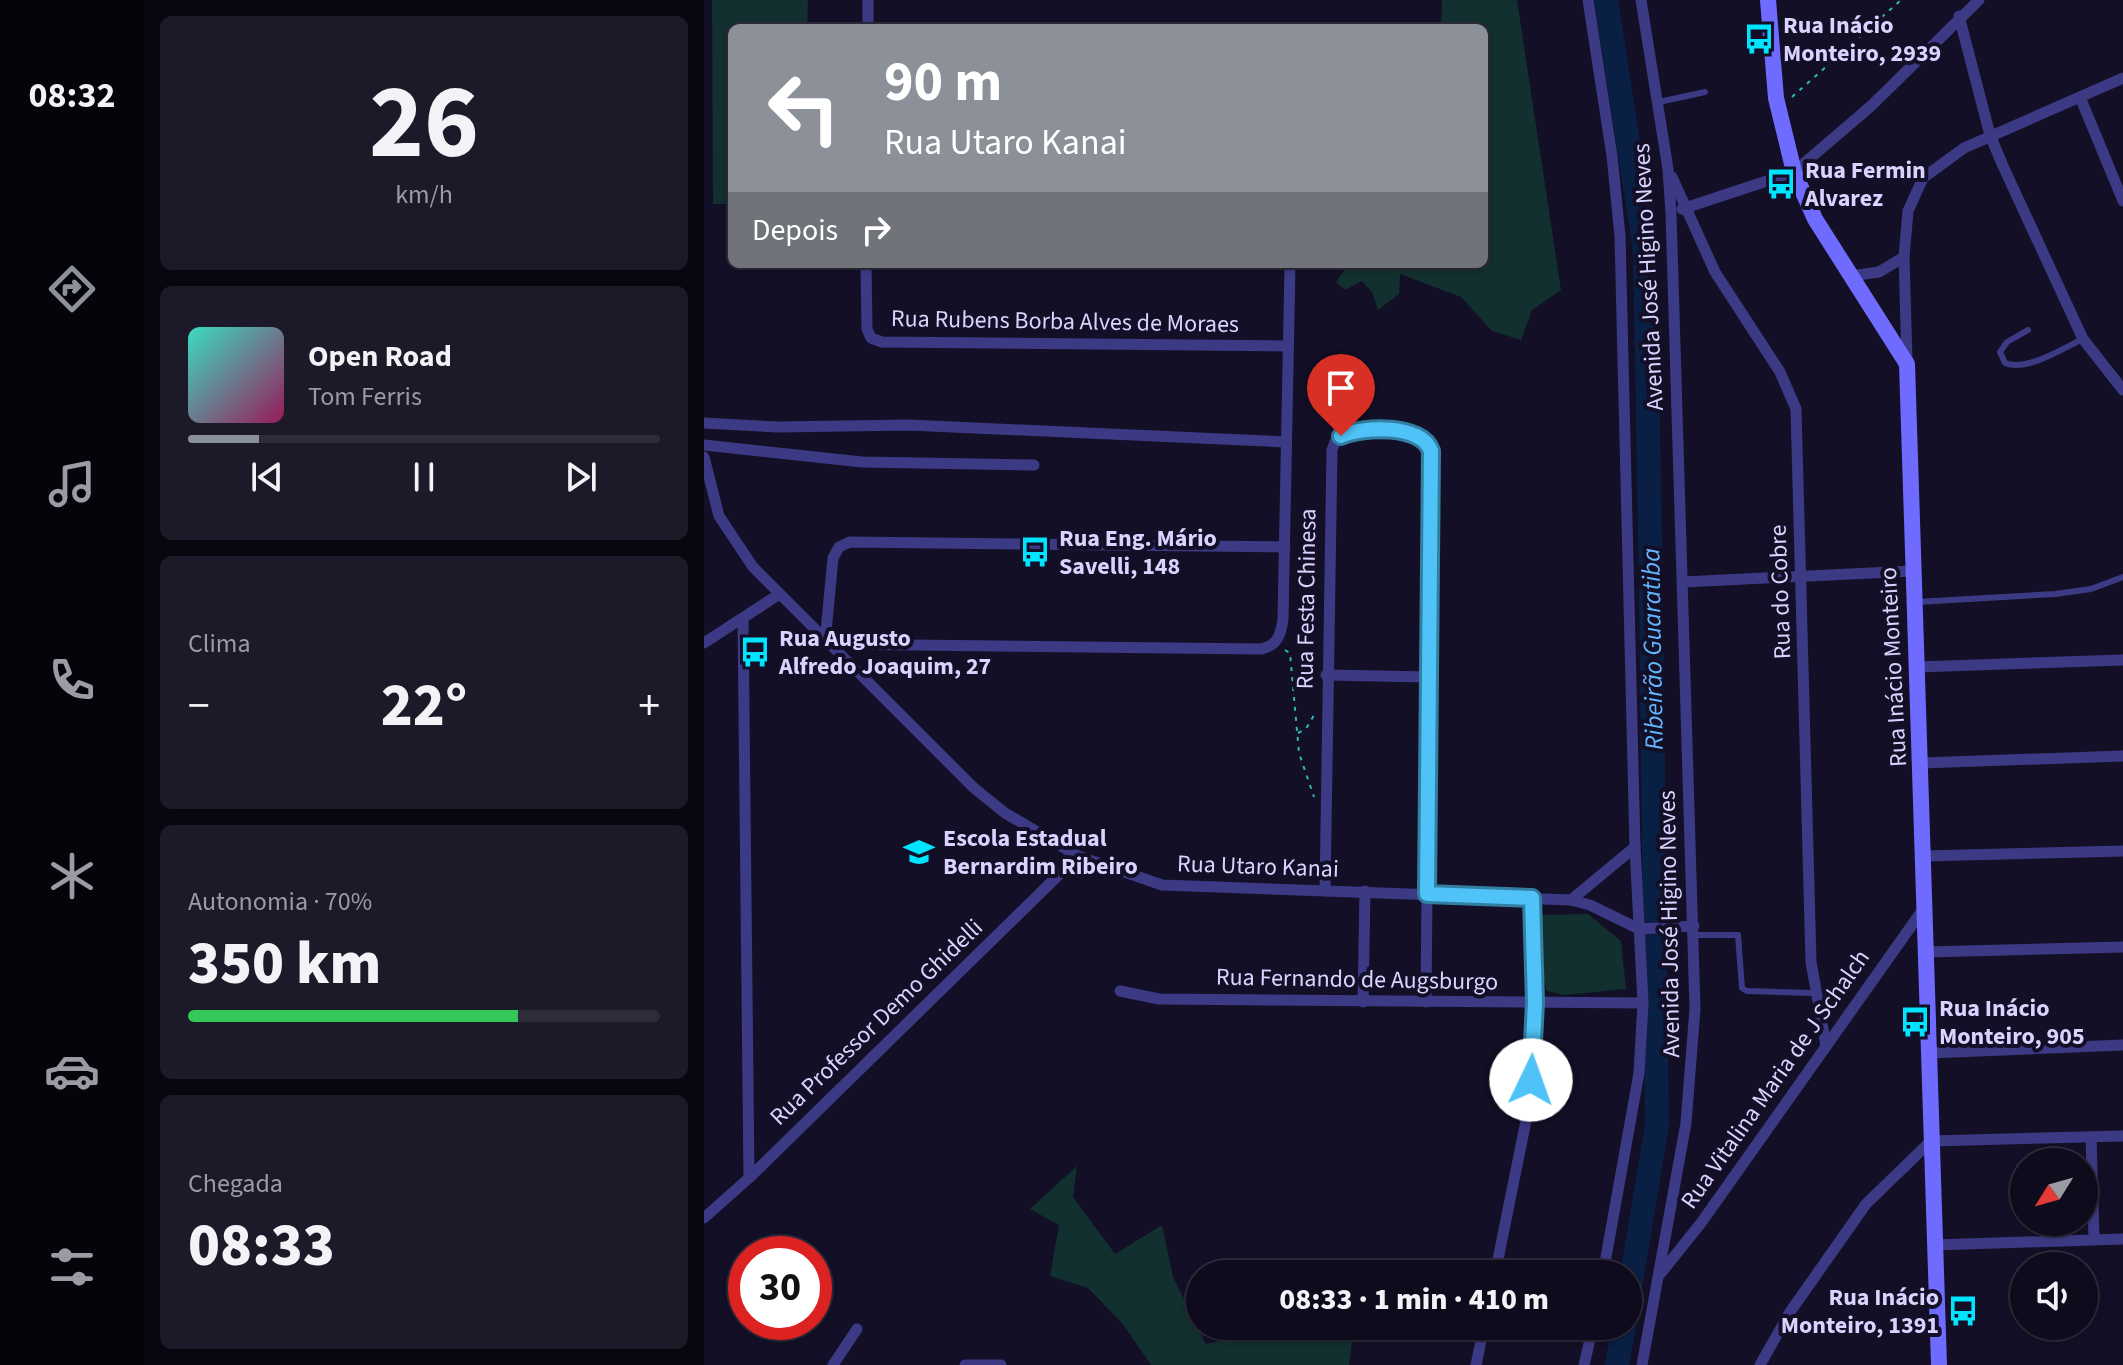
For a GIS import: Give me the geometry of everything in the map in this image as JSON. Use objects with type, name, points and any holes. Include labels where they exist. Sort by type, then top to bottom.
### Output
[{"type":"street","points":[[868,0],[868,24]]},
{"type":"street","name":"Avenida José Higino Neves","points":[[1588,0],[1612,156],[1620,236],[1635,847],[1643,1003],[1639,1073],[1606,1260]]},
{"type":"street","name":"Avenida José Higino Neves","points":[[1641,0],[1659,102],[1671,213],[1694,931],[1693,1067],[1660,1275],[1642,1365]]},
{"type":"street","points":[[1768,0],[1776,98],[1794,172],[1815,219],[1907,364]]},
{"type":"street","points":[[1671,213],[1794,172],[1871,106],[1959,16],[1979,0]]},
{"type":"street","points":[[1959,16],[1990,135],[2083,339],[2123,390]]},
{"type":"street","points":[[1907,364],[1904,257],[1908,211],[1923,178],[1964,148],[1990,135],[2123,78]]},
{"type":"street","points":[[2080,97],[2123,201]]},
{"type":"street","name":"Rua do Cobre","points":[[1668,169],[1734,305],[1792,396],[1796,409],[1814,993],[1826,1046]]},
{"type":"street","points":[[1851,276],[1879,272],[1904,257]]},
{"type":"street","name":"Rua Rubens Borba Alves de Moraes","points":[[866,268],[867,329],[871,338],[882,342],[1287,346]]},
{"type":"street","points":[[1285,547],[850,542],[839,547],[833,558],[826,643],[1247,649],[1273,644],[1281,634],[1283,619],[1285,547],[1287,346],[1290,268]]},
{"type":"street","name":"Rua Inácio Monteiro","points":[[1907,364],[1939,1365]]},
{"type":"street","points":[[704,423],[778,427],[909,425],[1286,442]]},
{"type":"street","name":"Rua Festa Chinesa","points":[[1325,891],[1326,675],[1332,450],[1335,442],[1347,433],[1417,433],[1431,451],[1426,1002]]},
{"type":"street","points":[[704,445],[862,462],[1034,465]]},
{"type":"street","name":"Rua Utaro Kanai","points":[[704,457],[708,501],[737,547],[778,595],[974,788],[1028,828],[1078,856],[1162,885],[1571,900],[1590,905],[1639,929]]},
{"type":"street","points":[[1683,582],[1912,571]]},
{"type":"street","points":[[704,643],[778,595]]},
{"type":"street","points":[[743,619],[749,1178]]},
{"type":"street","points":[[1917,667],[2123,660]]},
{"type":"street","points":[[1326,675],[1429,677]]},
{"type":"street","points":[[1921,763],[2123,756]]},
{"type":"street","points":[[1571,900],[1635,847]]},
{"type":"street","points":[[1924,856],[2123,851]]},
{"type":"street","name":"Rua Professor Demo Ghidelli","points":[[704,1218],[749,1178],[1078,856]]},
{"type":"street","points":[[1363,1002],[1365,891]]},
{"type":"street","points":[[1498,1260],[1529,1106],[1535,1003],[1532,898]]},
{"type":"street","name":"Rua Vitalina Maria de J Schalch","points":[[1660,1275],[1925,907]]},
{"type":"street","points":[[1639,929],[1680,927],[1694,931]]},
{"type":"street","points":[[1927,952],[2123,947]]},
{"type":"street","name":"Rua Fernando de Augsburgo","points":[[1120,991],[1159,999],[1643,1003]]},
{"type":"street","points":[[1929,1053],[2123,1045]]},
{"type":"street","points":[[1760,1365],[1790,1312],[1866,1204],[1931,1141],[2123,1136]]},
{"type":"street","points":[[2091,1137],[2094,1239]]},
{"type":"street","points":[[1934,1245],[2123,1239]]},
{"type":"street","points":[[833,1365],[857,1329]]},
{"type":"street","points":[[1476,1365],[1481,1340]]},
{"type":"street","points":[[1584,1365],[1590,1340]]},
{"type":"street","points":[[965,1365],[1001,1365]]},
{"type":"lane","points":[[1659,102],[1705,92]]},
{"type":"lane","points":[[2028,330],[2002,346],[2000,352],[2005,363],[2012,366],[2030,362],[2083,339]]},
{"type":"lane","points":[[1914,603],[2055,594],[2091,589],[2123,577]]},
{"type":"lane","points":[[1694,931],[1738,935],[1742,988],[1747,991],[1814,993]]},
{"type":"path","points":[[1776,98],[1793,97],[1901,0]]},
{"type":"path","points":[[1273,644],[1290,653],[1297,734],[1311,795],[1326,804]]},
{"type":"path","points":[[1297,734],[1306,729],[1326,697]]},
{"type":"green space","points":[[712,0],[808,0],[807,24],[728,24],[728,204],[713,204]]},
{"type":"green space","points":[[1442,0],[1517,0],[1561,290],[1532,310],[1521,340],[1492,331],[1461,297],[1400,274],[1399,294],[1378,310],[1372,292],[1362,281],[1345,290],[1336,282],[1346,268],[1488,268],[1488,24],[1441,24]]},
{"type":"green space","points":[[1588,914],[1621,941],[1626,989],[1564,995],[1547,991],[1537,961],[1540,915]]},
{"type":"green space","points":[[1077,1166],[1073,1197],[1115,1254],[1162,1225],[1173,1277],[1186,1303],[1186,1340],[1204,1340],[1206,1344],[1224,1340],[1352,1340],[1349,1365],[1151,1365],[1122,1323],[1088,1288],[1050,1276],[1059,1225],[1030,1209]]},
{"type":"waterway","name":"Ribeirão Guaratiba","points":[[1606,0],[1645,251],[1657,1125],[1635,1260]]},
{"type":"waterway","name":"Ribeirão Guaratiba","points":[[1617,1365],[1621,1340]]},
{"type":"place","name":"Rua Inácio Monteiro, 2939","points":[[1759,39]]},
{"type":"place","name":"Rua Fermin Alvarez","points":[[1781,184]]},
{"type":"place","name":"Rua Eng. Mário Savelli, 148","points":[[1035,552]]},
{"type":"place","name":"Rua Augusto Alfredo Joaquim, 27","points":[[755,652]]},
{"type":"place","name":"Escola Estadual Bernardim Ribeiro","points":[[919,852]]},
{"type":"place","name":"Rua Inácio Monteiro, 905","points":[[1915,1022]]},
{"type":"place","name":"Rua Inácio Monteiro, 1391","points":[[1963,1311]]},
{"type":"route","points":[[1341,436],[1347,433],[1409,431],[1417,433],[1429,444],[1427,894],[1532,898],[1535,1003],[1531,1080]]}]
